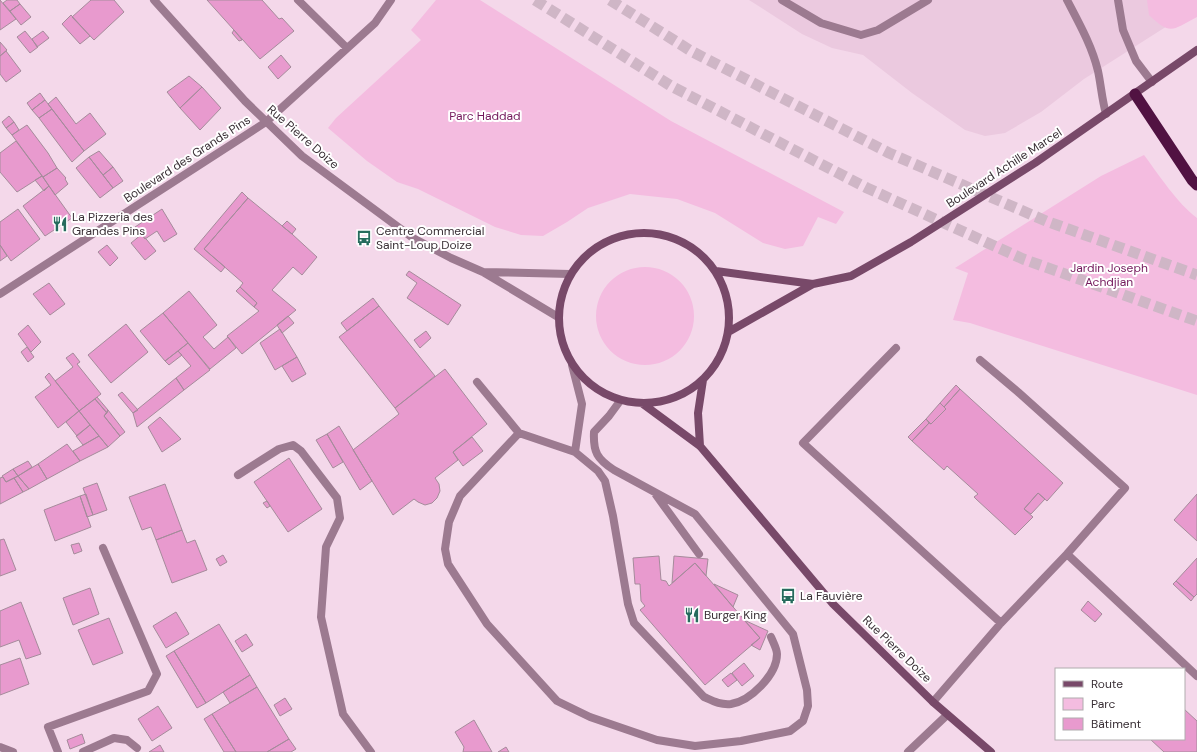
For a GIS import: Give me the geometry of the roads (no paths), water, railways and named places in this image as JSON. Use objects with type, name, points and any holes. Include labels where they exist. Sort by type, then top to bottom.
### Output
[{"type":"highway","points":[[1135,94],[1192,180],[1197,185]]},
{"type":"main road","name":"Boulevard Achille Marcel","points":[[730,331],[813,284],[851,276],[911,242],[1035,163],[1197,50]]},
{"type":"main road","points":[[634,232],[660,233],[684,242],[705,257],[716,271],[728,299],[730,331],[726,344],[717,364],[703,380],[676,398],[643,404],[620,401],[601,393],[585,380],[572,364],[561,342],[558,317],[562,295],[570,274],[592,250],[608,240],[634,232]]},
{"type":"main road","name":"Boulevard Achille Marcel","points":[[716,271],[813,284]]},
{"type":"main road","points":[[700,446],[698,413],[703,380]]},
{"type":"main road","name":"Rue Pierre Doize","points":[[643,404],[700,446],[833,604],[933,702],[991,752]]},
{"type":"street","name":"Rue Pierre Doize","points":[[154,0],[245,101],[302,156],[408,234],[451,258],[483,272],[558,317]]},
{"type":"street","points":[[298,0],[347,48]]},
{"type":"street","name":"Boulevard des Grands Pins","points":[[0,294],[266,122],[375,23],[391,0]]},
{"type":"street","points":[[782,0],[821,23],[860,35],[878,30],[928,0]]},
{"type":"street","points":[[1067,0],[1085,36],[1098,70],[1106,114]]},
{"type":"street","points":[[1118,0],[1123,30],[1136,61],[1152,82]]},
{"type":"street","name":"Rue Pierre Doize","points":[[483,272],[570,274]]},
{"type":"street","points":[[896,348],[803,443],[1001,623]]},
{"type":"street","points":[[933,702],[1001,623],[1067,554],[1125,488],[980,360]]},
{"type":"street","points":[[572,364],[582,404],[575,452]]},
{"type":"street","points":[[477,382],[519,433],[575,452],[598,472],[605,482],[613,516],[628,604],[634,623],[704,697],[717,703],[732,704],[746,698],[764,684],[774,670],[778,654],[771,637]]},
{"type":"street","points":[[519,433],[460,496],[449,522],[445,549],[448,564],[488,624],[557,701],[590,717],[657,740],[696,746],[741,742],[790,731],[803,721],[808,706],[807,690],[793,634],[695,514],[602,463],[593,447],[594,432],[609,416],[620,401]]},
{"type":"street","points":[[238,475],[279,449],[292,445],[301,451],[337,498],[340,518],[326,547],[321,617],[343,714],[371,752]]},
{"type":"street","points":[[654,492],[699,554]]},
{"type":"street","points":[[58,752],[48,727],[148,691],[158,674],[103,548]]},
{"type":"street","points":[[1067,554],[1197,676]]},
{"type":"street","points":[[908,752],[947,715]]},
{"type":"street","points":[[83,752],[114,738],[126,740],[137,748]]},
{"type":"street","points":[[0,747],[13,752]]},
{"type":"tunnel","points":[[535,0],[671,86],[867,188],[1023,259],[1197,321]]},
{"type":"tunnel","points":[[610,0],[691,51],[889,153],[1046,221],[1197,275]]},
{"type":"place","name":"La Pizzeria des Grandes Pins","points":[[60,224]]},
{"type":"place","name":"Centre Commercial Saint-Loup Doize","points":[[364,238]]},
{"type":"place","name":"La Fauvière","points":[[788,596]]},
{"type":"place","name":"Burger King","points":[[692,615]]},
{"type":"park label","name":"Parc Haddad","points":[[485,116]]},
{"type":"park label","name":"Jardin Joseph Achdjian","points":[[1109,275]]}]
